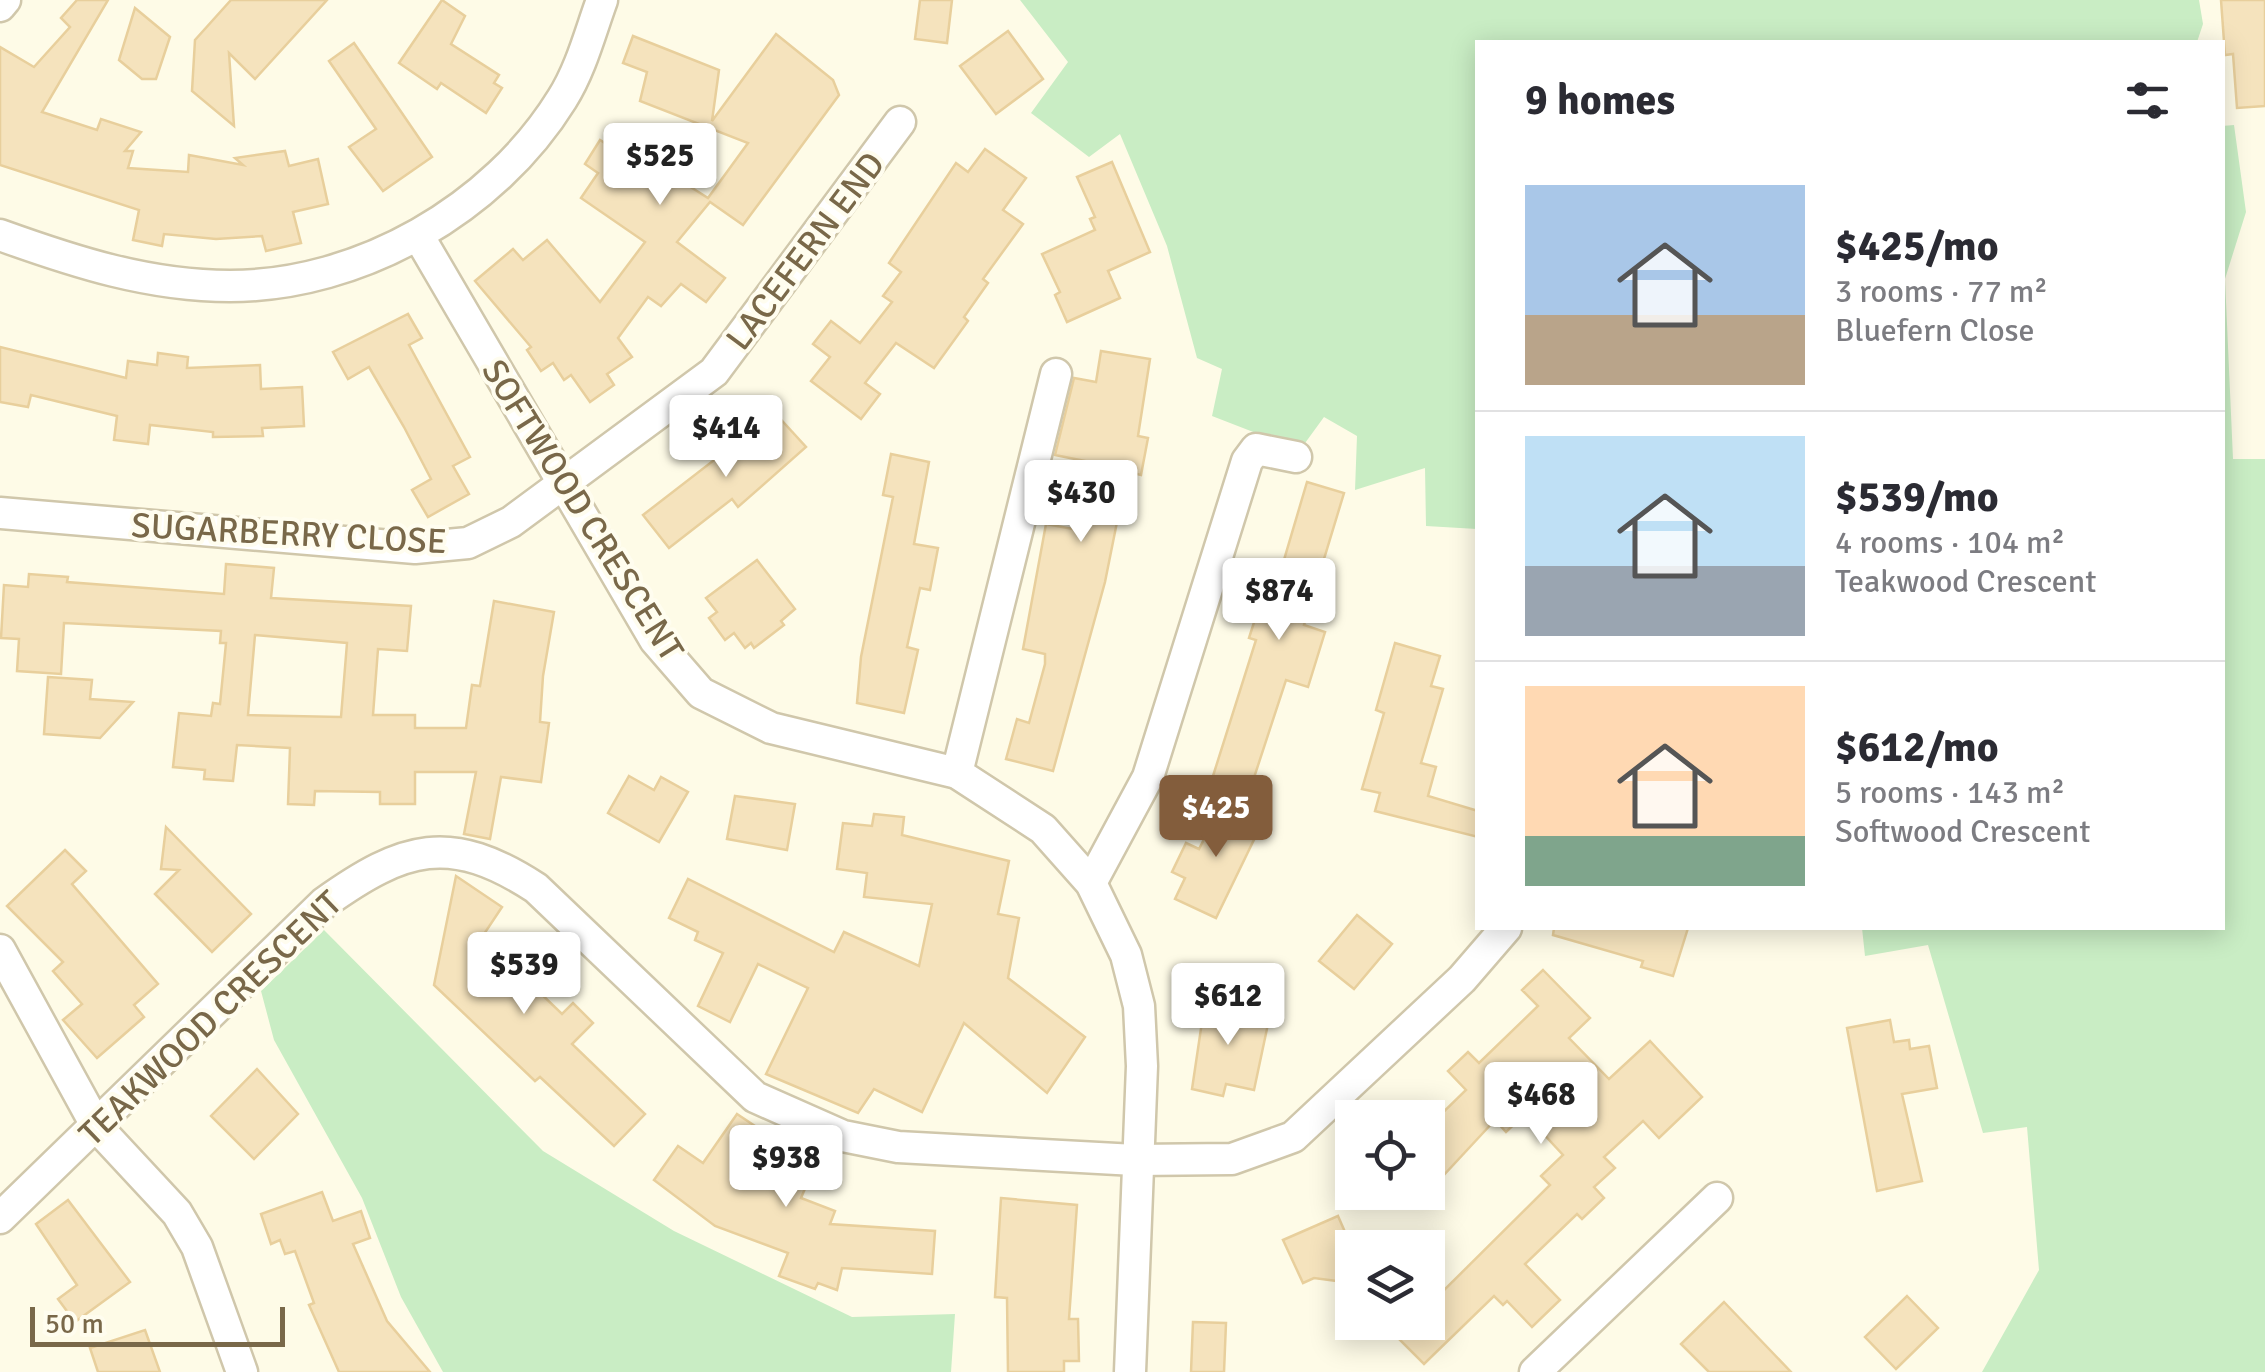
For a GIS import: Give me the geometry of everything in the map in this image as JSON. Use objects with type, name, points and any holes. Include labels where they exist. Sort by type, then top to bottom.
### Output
[{"type":"street","points":[[0,6],[5,0]]},
{"type":"street","points":[[0,235],[110,272],[231,286],[298,279],[367,258],[418,235],[491,185],[518,158],[570,84],[602,0]]},
{"type":"street","name":"LACEFERN END","points":[[563,488],[714,372],[851,194],[900,122]]},
{"type":"street","name":"SOFTWOOD CRESCENT","points":[[418,235],[655,640],[702,693],[771,728],[956,773],[1043,829],[1090,883],[1126,955],[1139,1006],[1142,1066],[1130,1372]]},
{"type":"street","points":[[956,773],[1056,374]]},
{"type":"street","points":[[1090,883],[1148,777],[1247,461],[1256,449],[1296,457]]},
{"type":"street","name":"SUGARBERRY CLOSE","points":[[0,512],[415,548],[446,547],[468,543],[511,522],[563,488]]},
{"type":"street","name":"TEAKWOOD CRESCENT","points":[[0,1218],[324,902],[373,868],[408,855],[470,854],[502,866],[536,888],[755,1097],[843,1136],[898,1147],[1136,1160],[1232,1159],[1293,1137],[1462,979],[1504,930]]},
{"type":"street","points":[[0,950],[96,1127],[177,1213],[211,1278],[242,1372]]},
{"type":"street","points":[[1535,1372],[1717,1198]]},
{"type":"green space","points":[[1020,0],[2199,0],[2203,24],[2198,40],[1475,40],[1475,529],[1426,526],[1425,468],[1355,490],[1357,436],[1324,417],[1300,450],[1212,416],[1222,369],[1197,358],[1167,246],[1120,134],[1089,157],[1031,113],[1068,62]]},
{"type":"green space","points":[[2234,125],[2246,212],[2225,279],[2225,126]]},
{"type":"green space","points":[[2225,279],[2233,459],[2265,459],[2265,1372],[1982,1372],[2039,1270],[2027,1127],[1983,1133],[1928,945],[1865,956],[1862,930],[2225,930]]},
{"type":"green space","points":[[324,930],[543,1151],[674,1231],[852,1317],[955,1314],[951,1372],[443,1372],[401,1297],[362,1198],[274,1040],[261,991]]},
{"type":"building","points":[[77,0],[108,0],[42,112],[97,130],[101,119],[141,132],[125,151],[133,151],[128,168],[188,172],[189,155],[243,165],[235,158],[285,151],[289,166],[318,159],[328,204],[293,212],[301,243],[266,251],[262,236],[216,239],[164,234],[162,246],[133,240],[139,210],[0,165],[0,47],[34,67],[70,27],[61,18]]},
{"type":"building","points":[[231,0],[327,0],[255,79],[229,53],[234,126],[192,91],[195,40]]},
{"type":"building","points":[[442,0],[465,16],[451,44],[499,75],[494,83],[502,88],[486,113],[441,83],[437,89],[399,63]]},
{"type":"building","points":[[920,0],[952,0],[947,43],[915,39]]},
{"type":"building","points":[[2221,0],[2265,0],[2265,106],[2237,108],[2233,54],[2225,55]]},
{"type":"building","points":[[135,8],[170,37],[156,79],[142,79],[119,60]]},
{"type":"building","points":[[1008,31],[1043,79],[996,114],[960,66]]},
{"type":"building","points":[[776,34],[833,80],[839,95],[743,225],[710,202],[677,242],[725,278],[706,302],[681,284],[661,306],[648,297],[618,338],[632,357],[607,374],[614,385],[590,402],[571,375],[564,380],[553,363],[541,371],[527,350],[531,347],[475,281],[513,249],[523,260],[547,240],[600,302],[645,242],[581,198],[598,173],[585,164],[600,140],[632,160],[635,156],[653,168],[656,165],[708,198],[748,143],[640,101],[647,72],[623,63],[633,36],[719,70],[712,121]]},
{"type":"building","points":[[354,43],[432,157],[383,191],[349,147],[376,129],[329,61]]},
{"type":"building","points":[[985,149],[1026,178],[1003,210],[1023,224],[983,279],[988,283],[964,317],[968,321],[934,368],[896,343],[865,383],[880,394],[861,419],[811,381],[830,357],[813,344],[831,321],[860,343],[892,302],[883,296],[901,272],[889,263],[956,163],[968,172]]},
{"type":"building","points":[[1112,162],[1150,252],[1108,271],[1120,298],[1067,322],[1055,295],[1060,292],[1042,254],[1095,230],[1090,219],[1095,217],[1077,177]]},
{"type":"building","points":[[408,314],[422,338],[409,345],[470,457],[453,466],[469,494],[428,517],[412,490],[431,479],[404,427],[369,367],[348,379],[333,352]]},
{"type":"building","points":[[0,347],[126,378],[128,361],[157,365],[158,353],[188,357],[187,368],[260,365],[261,389],[302,387],[304,426],[262,428],[263,436],[213,437],[213,432],[150,425],[148,444],[114,440],[117,416],[31,395],[28,407],[0,402]]},
{"type":"building","points":[[1101,351],[1150,359],[1138,436],[1148,438],[1141,475],[1133,473],[1131,484],[1125,482],[1105,582],[1053,771],[1006,759],[1017,719],[1029,723],[1045,664],[1045,654],[1023,649],[1046,524],[1073,529],[1085,461],[1055,455],[1074,378],[1096,382]]},
{"type":"building","points":[[775,413],[806,447],[738,507],[732,499],[669,548],[643,515]]},
{"type":"building","points":[[891,454],[929,462],[914,544],[938,548],[930,590],[920,588],[907,647],[918,650],[904,713],[857,703],[861,657],[893,497],[883,495]]},
{"type":"building","points":[[1307,482],[1344,493],[1304,625],[1325,632],[1308,687],[1286,680],[1247,799],[1212,788],[1213,776],[1256,640],[1249,638],[1258,610],[1268,614]]},
{"type":"building","points":[[757,560],[795,609],[781,621],[784,625],[754,648],[751,643],[745,648],[734,633],[725,640],[709,618],[717,612],[706,598]]},
{"type":"building","points":[[226,564],[274,568],[271,598],[411,606],[407,651],[378,649],[373,715],[415,715],[415,728],[466,728],[472,685],[480,686],[494,601],[554,612],[543,676],[540,722],[549,723],[541,782],[501,777],[490,839],[464,834],[476,772],[415,772],[415,804],[380,804],[380,792],[315,791],[314,805],[288,804],[290,748],[237,745],[233,781],[204,779],[205,770],[173,767],[179,713],[211,716],[213,703],[220,704],[226,643],[220,643],[221,631],[64,623],[61,674],[17,671],[19,639],[1,638],[4,585],[28,587],[29,574],[68,577],[67,582],[224,594]],"holes":[[[255,635],[347,643],[341,717],[248,715]]]},
{"type":"building","points":[[1395,643],[1440,656],[1431,686],[1443,689],[1421,763],[1436,767],[1428,796],[1475,810],[1475,836],[1375,811],[1380,793],[1362,789],[1384,713],[1376,710]]},
{"type":"building","points":[[48,677],[92,680],[90,699],[133,702],[100,738],[44,734]]},
{"type":"building","points":[[629,776],[654,790],[661,777],[688,792],[659,842],[608,813]]},
{"type":"building","points":[[735,796],[795,804],[787,850],[727,839]]},
{"type":"building","points":[[1223,802],[1263,821],[1216,918],[1175,899],[1185,878],[1172,872],[1186,843],[1199,849]]},
{"type":"building","points":[[874,814],[904,817],[902,835],[1009,861],[998,914],[1019,918],[1008,978],[1085,1037],[1047,1093],[964,1023],[922,1112],[874,1089],[858,1113],[766,1074],[808,988],[758,964],[730,1022],[698,1006],[723,953],[695,940],[698,932],[669,918],[688,879],[834,952],[844,932],[919,966],[932,904],[864,897],[867,873],[837,869],[843,823],[872,826]]},
{"type":"building","points":[[166,827],[251,914],[212,952],[155,894],[179,870],[161,869]]},
{"type":"building","points":[[65,850],[86,871],[72,884],[158,984],[134,1005],[144,1017],[97,1058],[63,1020],[82,1004],[53,971],[63,962],[7,906]]},
{"type":"building","points":[[456,876],[502,907],[482,937],[562,1014],[573,1003],[593,1023],[572,1044],[645,1114],[614,1146],[540,1077],[535,1081],[434,985]]},
{"type":"building","points":[[1357,915],[1392,944],[1354,989],[1319,961]]},
{"type":"building","points":[[1554,930],[1687,930],[1673,976],[1641,967],[1643,961],[1553,935]]},
{"type":"building","points":[[1543,970],[1590,1018],[1569,1038],[1609,1079],[1650,1041],[1702,1097],[1659,1138],[1643,1121],[1604,1157],[1615,1168],[1594,1187],[1604,1198],[1582,1219],[1577,1214],[1525,1264],[1560,1300],[1532,1327],[1507,1301],[1503,1305],[1494,1296],[1424,1364],[1400,1340],[1445,1340],[1445,1289],[1550,1185],[1541,1176],[1563,1155],[1525,1114],[1506,1132],[1495,1120],[1445,1174],[1445,1110],[1466,1090],[1448,1071],[1468,1052],[1479,1063],[1538,1006],[1522,990]]},
{"type":"building","points":[[1206,995],[1242,1003],[1239,1018],[1268,1024],[1254,1090],[1226,1084],[1223,1096],[1192,1089]]},
{"type":"building","points":[[1890,1020],[1894,1042],[1909,1040],[1910,1049],[1929,1046],[1937,1088],[1902,1094],[1922,1181],[1877,1191],[1847,1028]]},
{"type":"building","points":[[257,1069],[298,1114],[254,1159],[211,1116]]},
{"type":"building","points":[[737,1114],[779,1142],[818,1158],[801,1198],[835,1211],[830,1224],[935,1231],[932,1274],[842,1268],[837,1290],[818,1283],[815,1289],[779,1276],[788,1253],[715,1226],[654,1180],[678,1146],[703,1163]]},
{"type":"building","points":[[322,1192],[333,1221],[361,1211],[370,1238],[353,1244],[387,1321],[430,1372],[339,1372],[309,1305],[314,1303],[295,1251],[285,1254],[280,1240],[271,1244],[261,1214]]},
{"type":"building","points":[[1001,1198],[1077,1205],[1069,1319],[1078,1319],[1079,1361],[1064,1361],[1064,1372],[1008,1372],[1007,1298],[995,1297]]},
{"type":"building","points":[[68,1200],[130,1282],[75,1322],[58,1299],[77,1285],[36,1224]]},
{"type":"building","points":[[1338,1216],[1344,1230],[1335,1230],[1335,1281],[1314,1278],[1303,1283],[1283,1240]]},
{"type":"building","points":[[1907,1296],[1938,1328],[1896,1369],[1865,1337]]},
{"type":"building","points":[[1724,1302],[1791,1372],[1709,1372],[1681,1344]]},
{"type":"building","points":[[1193,1322],[1226,1323],[1224,1372],[1191,1372]]},
{"type":"building","points":[[145,1330],[160,1372],[98,1372],[90,1348]]}]
